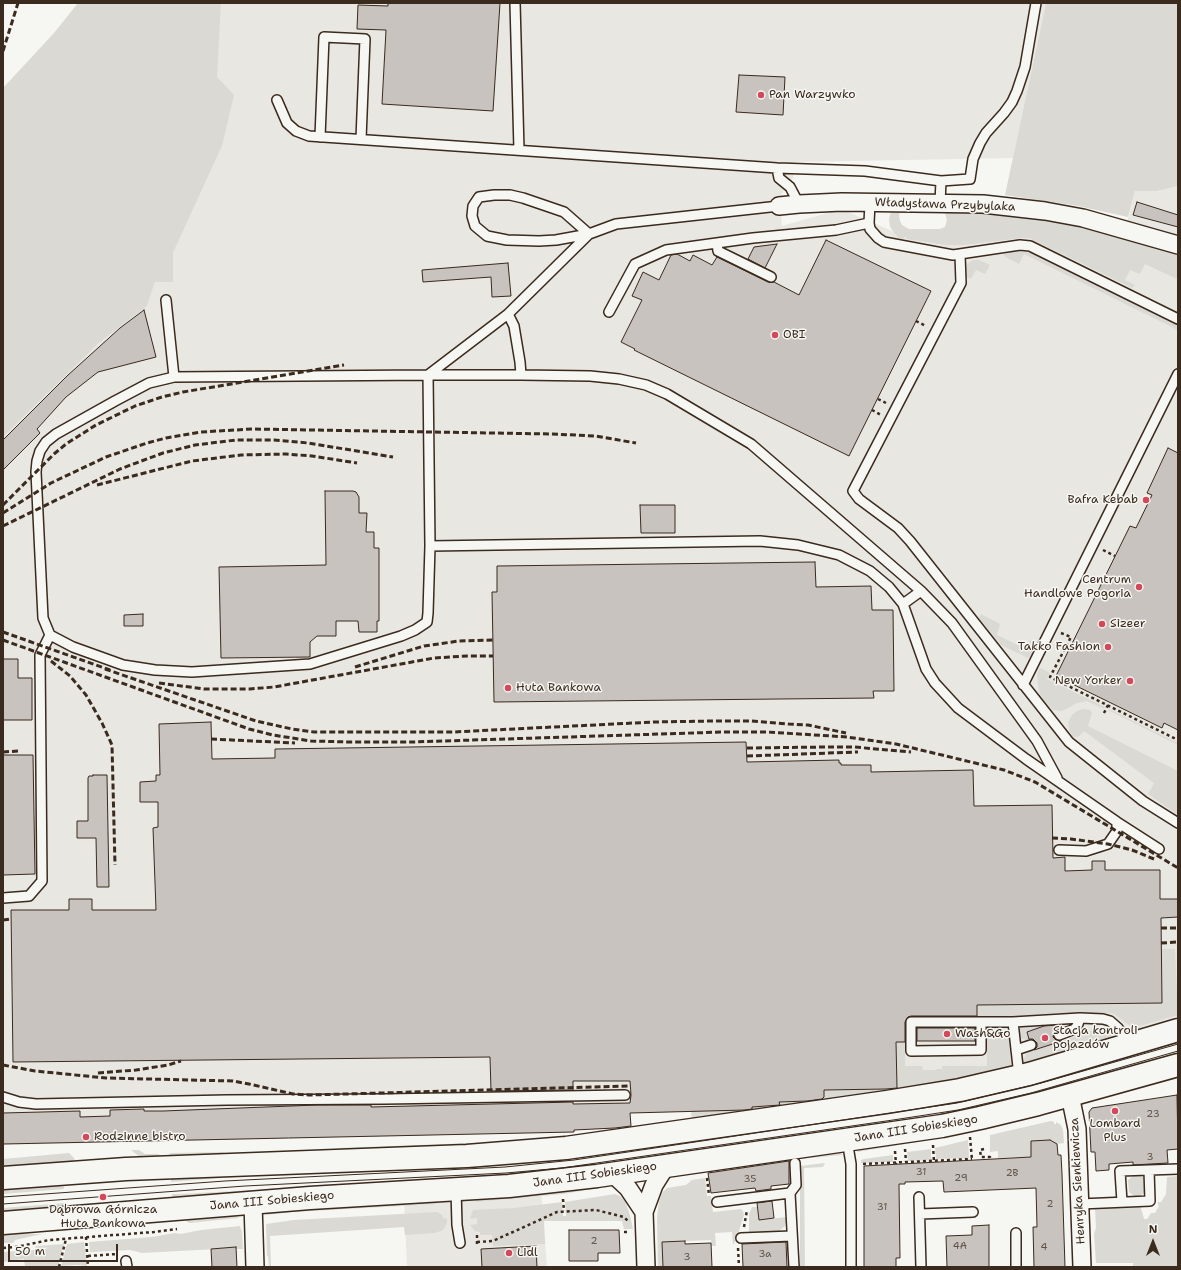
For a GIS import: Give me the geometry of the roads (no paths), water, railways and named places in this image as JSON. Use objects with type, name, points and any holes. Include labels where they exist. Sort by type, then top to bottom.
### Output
[{"type":"main road","points":[[3,1178],[107,1170],[467,1156],[547,1150],[960,1090],[1019,1076],[1178,1030]]},
{"type":"main road","name":"Jana III Sobieskiego","points":[[3,1223],[365,1194],[539,1183],[613,1174],[974,1120],[1178,1065]]},
{"type":"street","name":"Władysława Przybylaka","points":[[779,206],[842,202],[983,204],[1045,211],[1083,218],[1178,245]]},
{"type":"street","name":"Henryka Sienkiewicza","points":[[1070,1095],[1077,1124],[1082,1267]]},
{"type":"street","points":[[646,1267],[644,1212],[654,1185],[666,1166]]},
{"type":"street","points":[[613,1174],[628,1188],[644,1212]]},
{"type":"street","points":[[253,1203],[255,1267]]},
{"type":"lane","points":[[515,3],[519,150]]},
{"type":"lane","points":[[277,100],[287,123],[296,131],[310,136],[777,168],[865,171],[941,181],[970,179],[973,159],[980,143],[986,133],[1012,102],[1017,91],[1025,67],[1036,3]]},
{"type":"lane","points":[[320,137],[324,37],[365,39],[361,139]]},
{"type":"lane","points":[[777,168],[778,178],[790,187],[799,204]]},
{"type":"lane","points":[[940,203],[941,181]]},
{"type":"lane","points":[[589,234],[564,212],[523,198],[510,195],[479,197],[473,206],[472,216],[474,226],[487,236],[506,240],[539,241],[556,240],[589,234],[616,224],[779,206]]},
{"type":"lane","points":[[870,203],[870,229],[874,235],[884,242],[949,254],[960,254],[1020,245],[1030,246],[1178,319]]},
{"type":"lane","points":[[609,312],[635,264],[666,250],[836,230],[869,223]]},
{"type":"lane","points":[[428,375],[508,314],[589,234]]},
{"type":"lane","points":[[717,243],[718,251],[771,277]]},
{"type":"lane","points":[[960,254],[961,283],[853,491],[859,499],[898,528],[910,541],[1064,737],[1074,747],[1143,800],[1178,824]]},
{"type":"lane","points":[[166,300],[174,377]]},
{"type":"lane","points":[[508,314],[514,326],[521,375]]},
{"type":"lane","points":[[1023,685],[1178,374]]},
{"type":"lane","points":[[428,375],[430,546],[427,622],[415,630],[401,636],[318,662],[297,666],[210,672],[161,671],[117,663],[73,647],[50,635],[43,618],[36,472],[40,451],[46,442],[56,434],[149,383],[174,377],[428,375],[521,375],[590,376],[619,379],[646,385],[667,394],[751,444],[921,591],[952,623],[1037,741],[1058,781]]},
{"type":"lane","points":[[430,546],[760,541],[798,545],[839,555],[870,571],[889,587],[903,604],[926,669],[946,696],[967,716],[1026,759],[1159,849]]},
{"type":"lane","points":[[903,604],[921,591]]},
{"type":"lane","points":[[3,898],[30,896],[42,881],[40,655],[50,635]]},
{"type":"lane","points":[[1058,850],[1086,851],[1108,844],[1117,831],[1117,822]]},
{"type":"lane","points":[[1060,1035],[1075,1029],[1080,1018]]},
{"type":"lane","points":[[981,1022],[981,1050],[911,1051],[911,1022],[981,1022],[1012,1022],[1080,1018],[1103,1019],[1110,1021],[1118,1028],[1129,1045]]},
{"type":"lane","points":[[1012,1022],[1019,1076]]},
{"type":"lane","points":[[1016,1050],[1031,1045]]},
{"type":"lane","points":[[3,1097],[19,1102],[36,1104],[625,1095]]},
{"type":"lane","points":[[847,1140],[851,1164],[851,1267]]},
{"type":"lane","points":[[794,1267],[790,1193],[796,1185],[795,1163]]},
{"type":"lane","points":[[1122,1202],[1120,1171],[1178,1168]]},
{"type":"lane","points":[[1080,1204],[1150,1201],[1149,1170]]},
{"type":"lane","points":[[456,1189],[457,1225],[460,1243]]},
{"type":"lane","points":[[717,1202],[790,1193]]},
{"type":"lane","points":[[919,1197],[921,1267]]},
{"type":"lane","points":[[920,1214],[973,1212]]},
{"type":"lane","points":[[1016,1232],[1016,1267]]},
{"type":"lane","points":[[741,1238],[792,1236]]},
{"type":"tram line","points":[[3,1197],[225,1181],[505,1167],[574,1160],[957,1103],[1041,1083],[1178,1044]]},
{"type":"tram line","points":[[3,1204],[245,1186],[506,1173],[562,1168],[958,1110],[1031,1093],[1178,1051]]},
{"type":"railway","points":[[3,51],[18,3]]},
{"type":"railway","points":[[3,505],[66,444],[96,425],[135,406],[183,392],[344,365]]},
{"type":"railway","points":[[3,513],[51,483],[106,457],[147,443],[201,432],[252,429],[552,434],[595,436],[636,443]]},
{"type":"railway","points":[[3,526],[120,469],[163,453],[195,445],[236,440],[274,440],[308,443],[393,457]]},
{"type":"railway","points":[[97,485],[192,461],[241,455],[286,454],[312,456],[357,463]]},
{"type":"railway","points":[[3,632],[110,670]]},
{"type":"railway","points":[[3,640],[249,729],[273,735],[311,741],[412,742],[723,732],[767,732],[847,737],[896,744],[1004,770],[1035,782],[1178,868]]},
{"type":"railway","points":[[355,667],[424,646],[459,641],[493,640]]},
{"type":"railway","points":[[159,683],[204,689],[250,689],[274,687],[434,658],[493,656]]},
{"type":"railway","points":[[51,661],[70,676],[86,695],[102,723],[112,745],[115,865]]},
{"type":"railway","points":[[105,669],[256,721],[314,732],[453,732],[654,722],[751,721],[808,725],[846,733]]},
{"type":"railway","points":[[211,739],[295,743]]},
{"type":"railway","points":[[747,748],[854,747],[911,752]]},
{"type":"railway","points":[[3,752],[18,751]]},
{"type":"railway","points":[[747,756],[858,752]]},
{"type":"railway","points":[[1052,838],[1108,844],[1132,850],[1154,859]]},
{"type":"railway","points":[[3,920],[11,919]]},
{"type":"railway","points":[[1161,928],[1178,928]]},
{"type":"railway","points":[[1161,943],[1178,942]]},
{"type":"railway","points":[[98,1073],[136,1070],[168,1065],[181,1061]]},
{"type":"railway","points":[[3,1065],[35,1071],[106,1078],[233,1081],[293,1094],[309,1095],[630,1086]]},
{"type":"place","name":"Pan Warzywko","points":[[761,95]]},
{"type":"place","name":"OBI","points":[[775,335]]},
{"type":"place","name":"Bafra Kebab","points":[[1146,500]]},
{"type":"place","name":"Centrum Handlowe Pogoria","points":[[1139,587]]},
{"type":"place","name":"Sizeer","points":[[1102,624]]},
{"type":"place","name":"Takko Fashion","points":[[1108,647]]},
{"type":"place","name":"New Yorker","points":[[1130,681]]},
{"type":"place","name":"Huta Bankowa","points":[[508,688]]},
{"type":"place","name":"Wash&Go","points":[[947,1034]]},
{"type":"place","name":"Stacja kontroli pojazdów","points":[[1045,1038]]},
{"type":"place","name":"Lombard Plus","points":[[1115,1111]]},
{"type":"place","name":"Rodzinne bistro","points":[[86,1137]]},
{"type":"place","name":"Dąbrowa Górnicza Huta Bankowa","points":[[103,1197]]},
{"type":"place","name":"Lidl","points":[[509,1253]]}]
